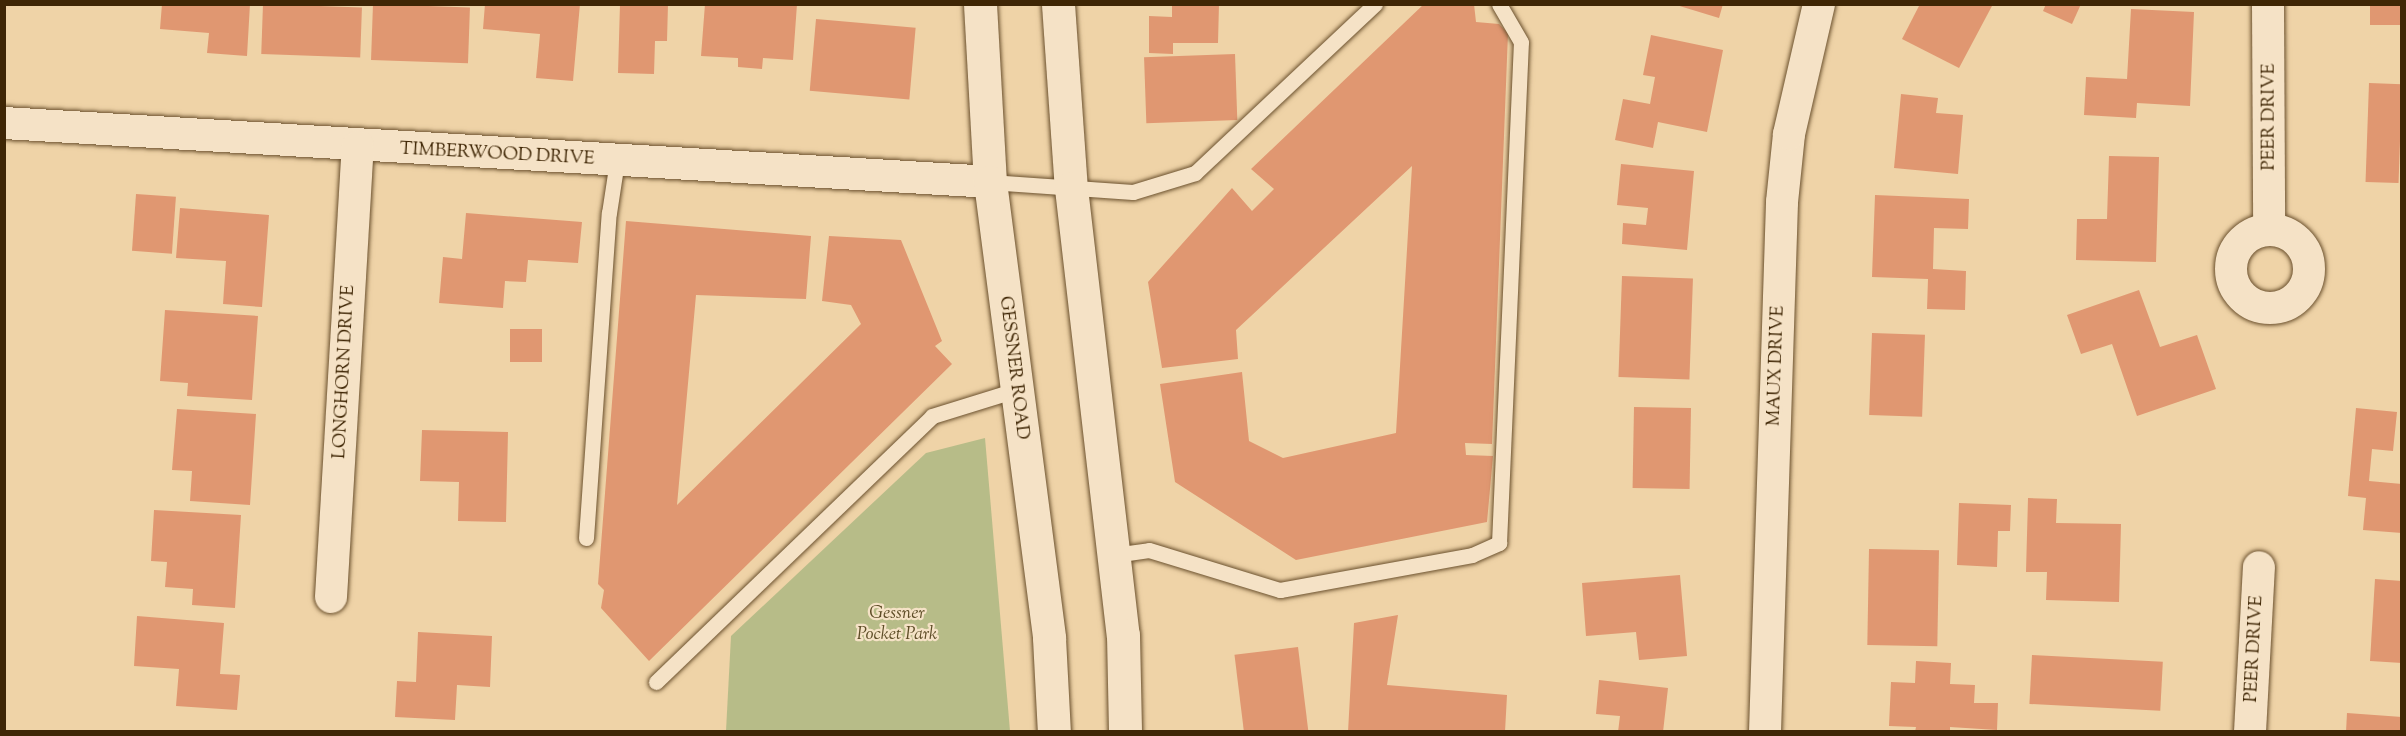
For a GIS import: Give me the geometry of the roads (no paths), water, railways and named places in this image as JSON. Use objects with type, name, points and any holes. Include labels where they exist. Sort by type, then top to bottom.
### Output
[{"type":"main road","name":"GESSNER ROAD","points":[[980,4],[990,182],[1049,638],[1054,732]]},
{"type":"main road","points":[[1058,4],[1071,188],[1123,635],[1125,732]]},
{"type":"street","name":"MAUX DRIVE","points":[[1765,732],[1782,202],[1789,134],[1819,4]]},
{"type":"street","name":"PEER DRIVE","points":[[2268,4],[2269,230]]},
{"type":"street","name":"TIMBERWOOD DRIVE","points":[[4,123],[358,147],[990,182]]},
{"type":"street","name":"LONGHORN DRIVE","points":[[331,597],[358,147]]},
{"type":"street","name":"PEER DRIVE","points":[[2250,732],[2259,567]]},
{"type":"lane","points":[[990,182],[1133,192],[1195,173],[1375,4]]},
{"type":"lane","points":[[1114,555],[1149,550],[1280,590],[1472,555],[1499,543],[1521,42],[1499,4]]},
{"type":"lane","points":[[586,538],[609,213],[617,161]]},
{"type":"lane","points":[[656,682],[932,416],[1016,390]]},
{"type":"park label","name":"Gessner Pocket Park","points":[[897,625]]}]
